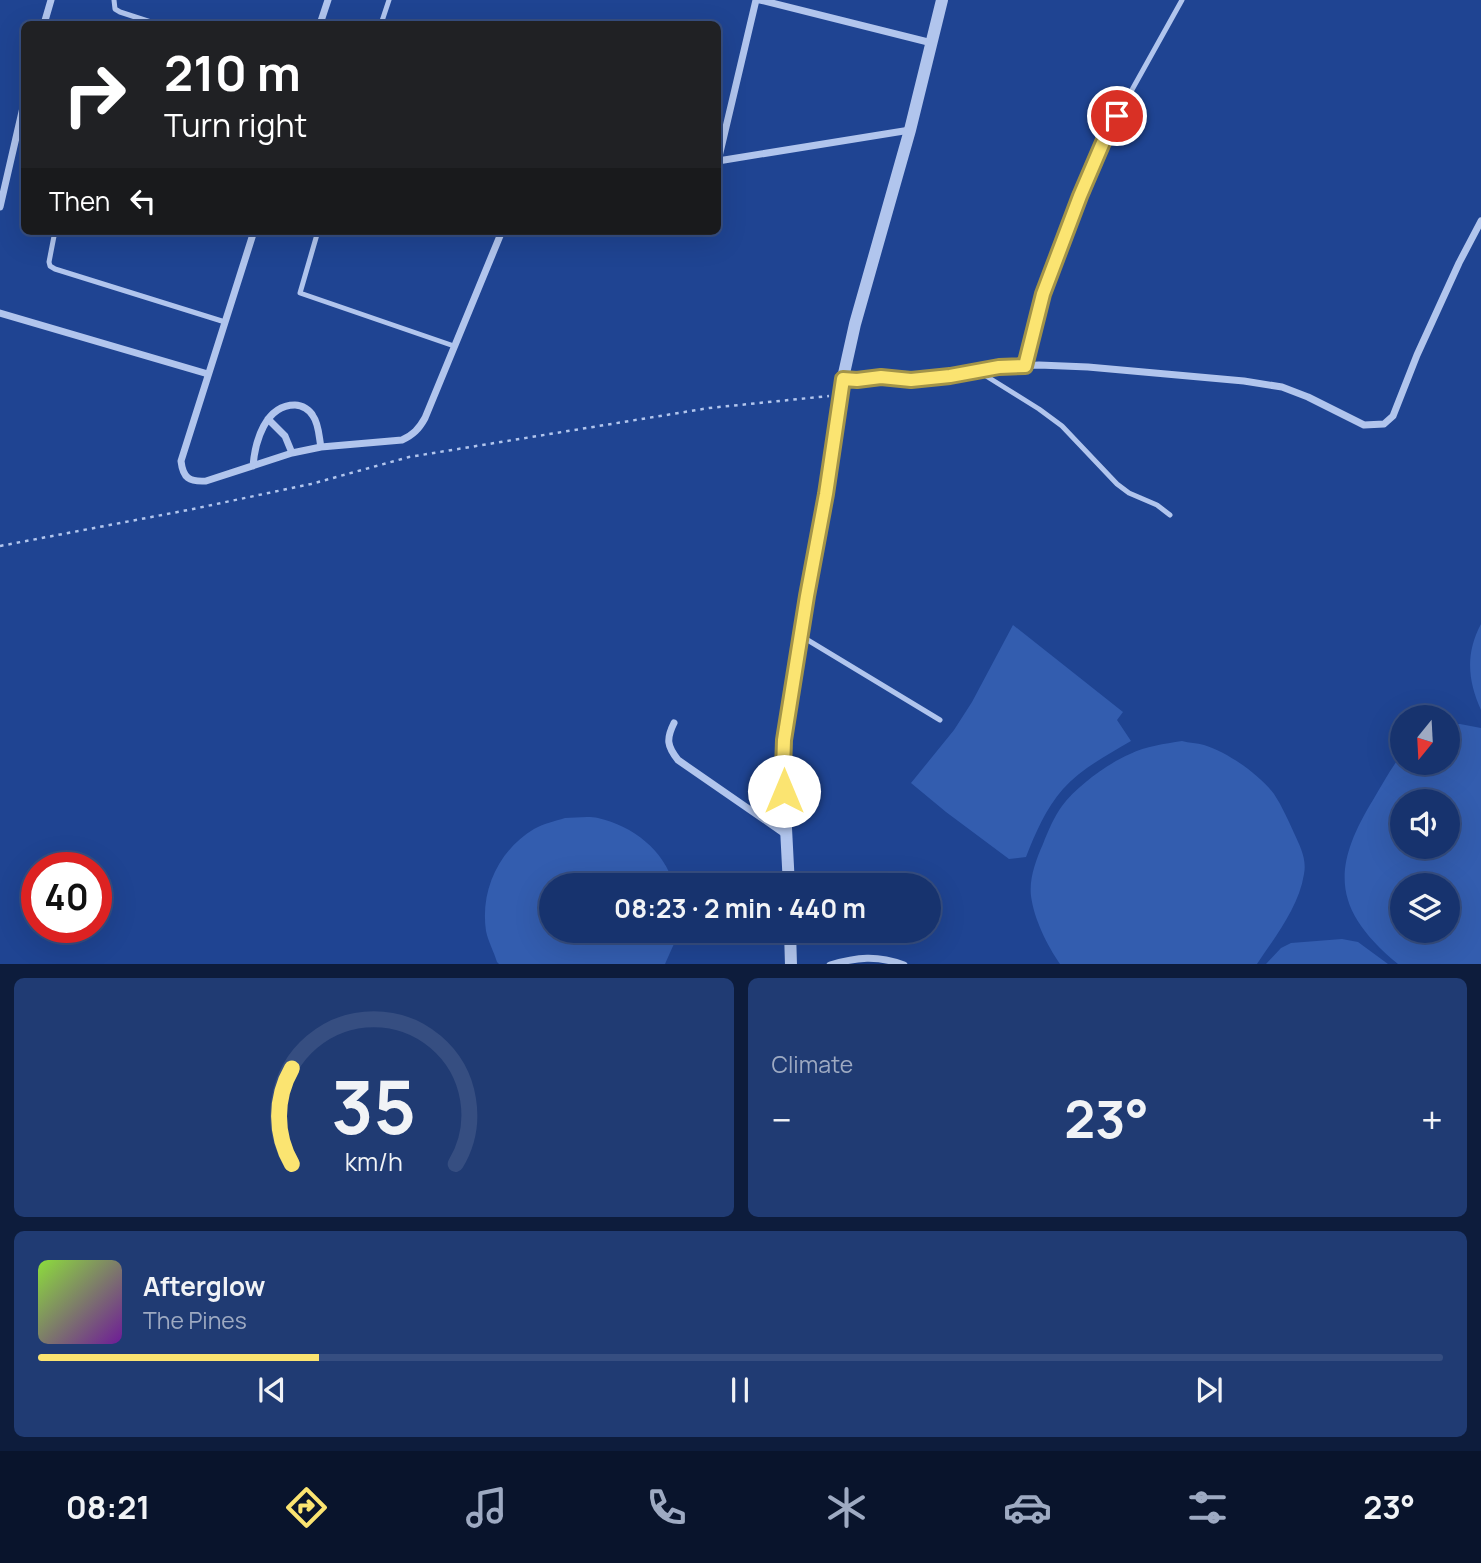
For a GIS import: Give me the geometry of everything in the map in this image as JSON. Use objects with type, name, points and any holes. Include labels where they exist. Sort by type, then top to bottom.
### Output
[{"type":"street","points":[[45,21],[51,0]]},
{"type":"street","points":[[321,21],[328,0]]},
{"type":"street","points":[[721,149],[758,0],[932,43]]},
{"type":"street","points":[[788,873],[784,740],[840,395],[855,324],[910,130],[942,0]]},
{"type":"street","points":[[0,207],[21,116]]},
{"type":"street","points":[[721,161],[910,130]]},
{"type":"street","points":[[843,379],[881,377],[911,380],[999,367],[1088,367],[1282,387],[1364,425],[1384,424],[1393,416],[1417,355],[1481,222]]},
{"type":"street","points":[[253,235],[184,446],[182,472],[188,479],[197,482],[292,453],[321,447],[402,440],[412,435],[425,418],[500,235]]},
{"type":"street","points":[[0,313],[208,374]]},
{"type":"street","points":[[253,466],[254,451],[268,419],[282,407],[301,406],[314,416],[321,447]]},
{"type":"street","points":[[268,419],[285,436],[292,453]]},
{"type":"street","points":[[674,723],[669,742],[670,750],[678,760],[786,834]]},
{"type":"street","points":[[791,943],[792,964]]},
{"type":"street","points":[[830,964],[863,957],[889,959],[904,964]]},
{"type":"lane","points":[[114,0],[115,9],[148,21]]},
{"type":"lane","points":[[382,21],[389,0]]},
{"type":"lane","points":[[1025,366],[1043,294],[1104,140],[1182,0]]},
{"type":"lane","points":[[54,235],[48,262],[55,269],[225,322]]},
{"type":"lane","points":[[317,235],[300,293],[454,346]]},
{"type":"lane","points":[[978,371],[1062,426],[1116,484],[1157,505],[1170,515]]},
{"type":"lane","points":[[801,636],[940,720]]},
{"type":"path","points":[[0,546],[311,484],[409,457],[709,408],[840,395]]},
{"type":"shaded area","points":[[1481,624],[1481,710],[1473,689],[1470,667],[1472,646]]},
{"type":"shaded area","points":[[1013,625],[1123,712],[1117,720],[1131,741],[1070,782],[1046,813],[1026,857],[1009,859],[911,783],[954,730]]},
{"type":"shaded area","points":[[1460,724],[1481,728],[1481,964],[1398,964],[1361,926],[1351,907],[1345,888],[1345,869],[1350,848],[1359,825],[1390,772],[1390,775],[1460,775]]},
{"type":"shaded area","points":[[1182,741],[1213,748],[1232,758],[1260,779],[1274,794],[1299,843],[1305,863],[1301,886],[1292,910],[1257,964],[1060,964],[1038,923],[1031,889],[1036,863],[1054,819],[1076,791],[1112,764],[1142,749]]},
{"type":"shaded area","points":[[565,818],[598,818],[611,822],[635,833],[645,841],[663,861],[669,873],[539,873],[539,943],[674,943],[665,964],[497,962],[487,935],[485,916],[489,886],[511,848],[538,827]]},
{"type":"shaded area","points":[[1342,939],[1358,942],[1388,964],[1266,964],[1281,948],[1291,943]]},
{"type":"route","points":[[784,791],[784,740],[843,379],[881,377],[911,380],[999,367],[1025,366],[1043,294],[1080,196],[1117,116]]}]
